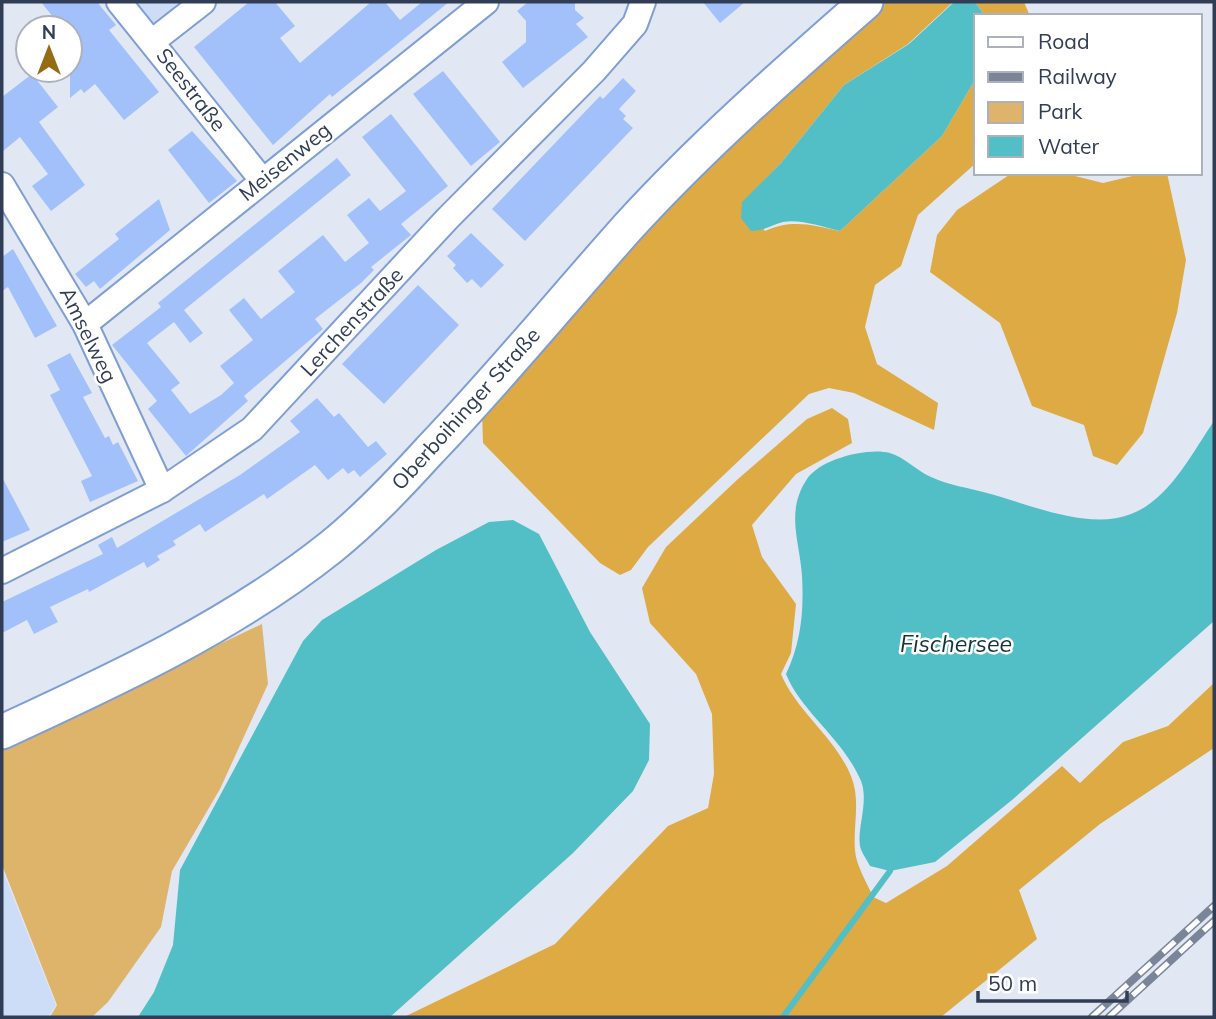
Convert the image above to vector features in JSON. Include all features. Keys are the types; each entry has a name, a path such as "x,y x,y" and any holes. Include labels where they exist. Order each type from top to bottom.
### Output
{"main road":[{"name":"Oberboihinger Straße","path":"2,732 124,676 211,628 259,600 332,546 382,501 451,429 631,225 693,159 866,2"}],"street":[{"name":"Seestraße","path":"119,2 262,180"},
{"path":"153,41 202,2"},
{"name":"Meisenweg","path":"85,324 486,2"},
{"name":"Lerchenstraße","path":"2,571 162,491 253,429 447,219 594,71 635,24 643,2"},
{"name":"Amselweg","path":"2,185 85,324 162,491"}],"shaded area":[{"path":"131,2 185,2 152,27"},
{"path":"884,2 961,2 952,3 908,44 844,85 781,163 743,202 765,231 793,224 840,231 942,136 974,81 974,165 918,215 901,266 875,285 865,327 877,364 938,403 934,430 854,393 829,388 809,394 648,547 631,570 620,575 600,563 483,443 482,411 719,152"},
{"path":"975,2 1024,2 1029,14 984,14"},
{"path":"1009,175 1071,175 1103,183 1137,175 1167,175 1186,260 1177,313 1143,433 1117,465 1093,456 1084,425 1032,406 1000,323 930,272 937,235 957,210"},
{"path":"832,408 848,419 852,443 796,474 752,525 762,557 796,604 791,653 781,674 796,700 836,749 851,776 856,796 856,857 873,897 886,903 947,866 1062,766 1080,783 1123,742 1168,726 1214,683 1214,748 1100,824 1019,890 1037,939 941,1017 404,1017 555,944 668,826 708,808 714,774 712,714 696,674 650,623 642,588 666,547 807,419"},
{"path":"2,869 56,1005 48,1017 2,1017"}],"green space":[{"path":"262,624 268,684 220,789 172,871 161,927 108,1002 92,1017 50,1017 57,1005 2,865 2,747"}],"water":[{"path":"975,2 984,14 974,14 974,81 942,136 840,231 790,221 751,231 741,218 742,202 781,163 844,85 909,44 953,3"},
{"name":"Fischersee","path":"1214,421 1214,621 1012,800 935,862 890,871 870,866 860,846 864,797 861,781 844,751 802,701 786,674 795,651 802,614 802,576 795,515 800,491 807,479 822,466 845,456 870,452 890,453 926,474 951,484 1078,518 1114,518 1131,514 1157,498 1178,474"},
{"path":"513,520 539,534 590,632 650,724 649,760 633,791 573,853 390,1017 138,1017 154,992 173,945 180,870 303,641 322,620 436,550 489,522"}],"building":[{"path":"41,2 97,2 116,25 109,30 159,92 124,120 95,84 84,93 81,89 70,98 70,84 84,84 84,14 51,14"},
{"path":"249,2 275,2 295,26 280,38 300,63 371,2 385,2 400,20 422,2 449,2 332,97 330,94 273,145 194,47"},
{"path":"528,2 575,2 575,10 584,18 576,24 588,37 523,88 502,62 526,42 526,21 517,11"},
{"path":"703,2 745,2 720,23"},
{"path":"443,71 500,142 471,166 413,94"},
{"path":"623,78 636,91 619,109 626,116 623,119 633,128 525,241 492,209 600,96 603,99"},
{"path":"19,84 40,84 58,107 39,122 85,185 51,211 32,186 48,174 20,137 2,152 2,97"},
{"path":"391,114 448,186 401,224 411,235 371,267 374,270 361,283 315,319 323,329 244,396 248,401 186,456 148,409 157,401 112,345 161,307 158,303 337,158 351,175 184,310 203,333 190,343 174,322 147,343 180,383 171,390 190,414 221,395 234,383 220,366 253,340 229,310 244,298 261,319 295,292 278,271 323,235 345,262 369,243 347,215 369,198 380,211 406,191 362,137"},
{"path":"192,131 237,181 209,203 168,150"},
{"path":"159,199 170,230 100,289 94,281 86,287 75,274 119,239 115,234"},
{"path":"471,233 504,265 481,288 472,279 467,283 453,268 456,265 447,256"},
{"path":"13,249 57,326 35,338 8,287 2,291 2,257"},
{"path":"418,285 459,325 384,404 342,364"},
{"path":"70,353 92,393 83,397 105,438 109,436 113,445 118,442 138,481 90,502 81,481 92,476 50,395 60,390 47,365"},
{"path":"317,398 334,417 339,413 368,447 376,441 387,454 360,477 354,470 348,474 343,468 328,480 315,465 267,499 264,494 205,532 200,524 173,541 176,545 157,556 160,560 147,568 144,562 89,592 88,589 50,607 58,622 34,634 27,620 2,633 2,602 103,554 98,545 112,537 117,548 240,475 300,432 290,421"},
{"path":"2,477 30,530 2,542"}],"waterway":[{"path":"783,1017 890,871"}],"railway":[{"path":"1092,1017 1214,906"},
{"path":"1109,1017 1214,921"}]}
